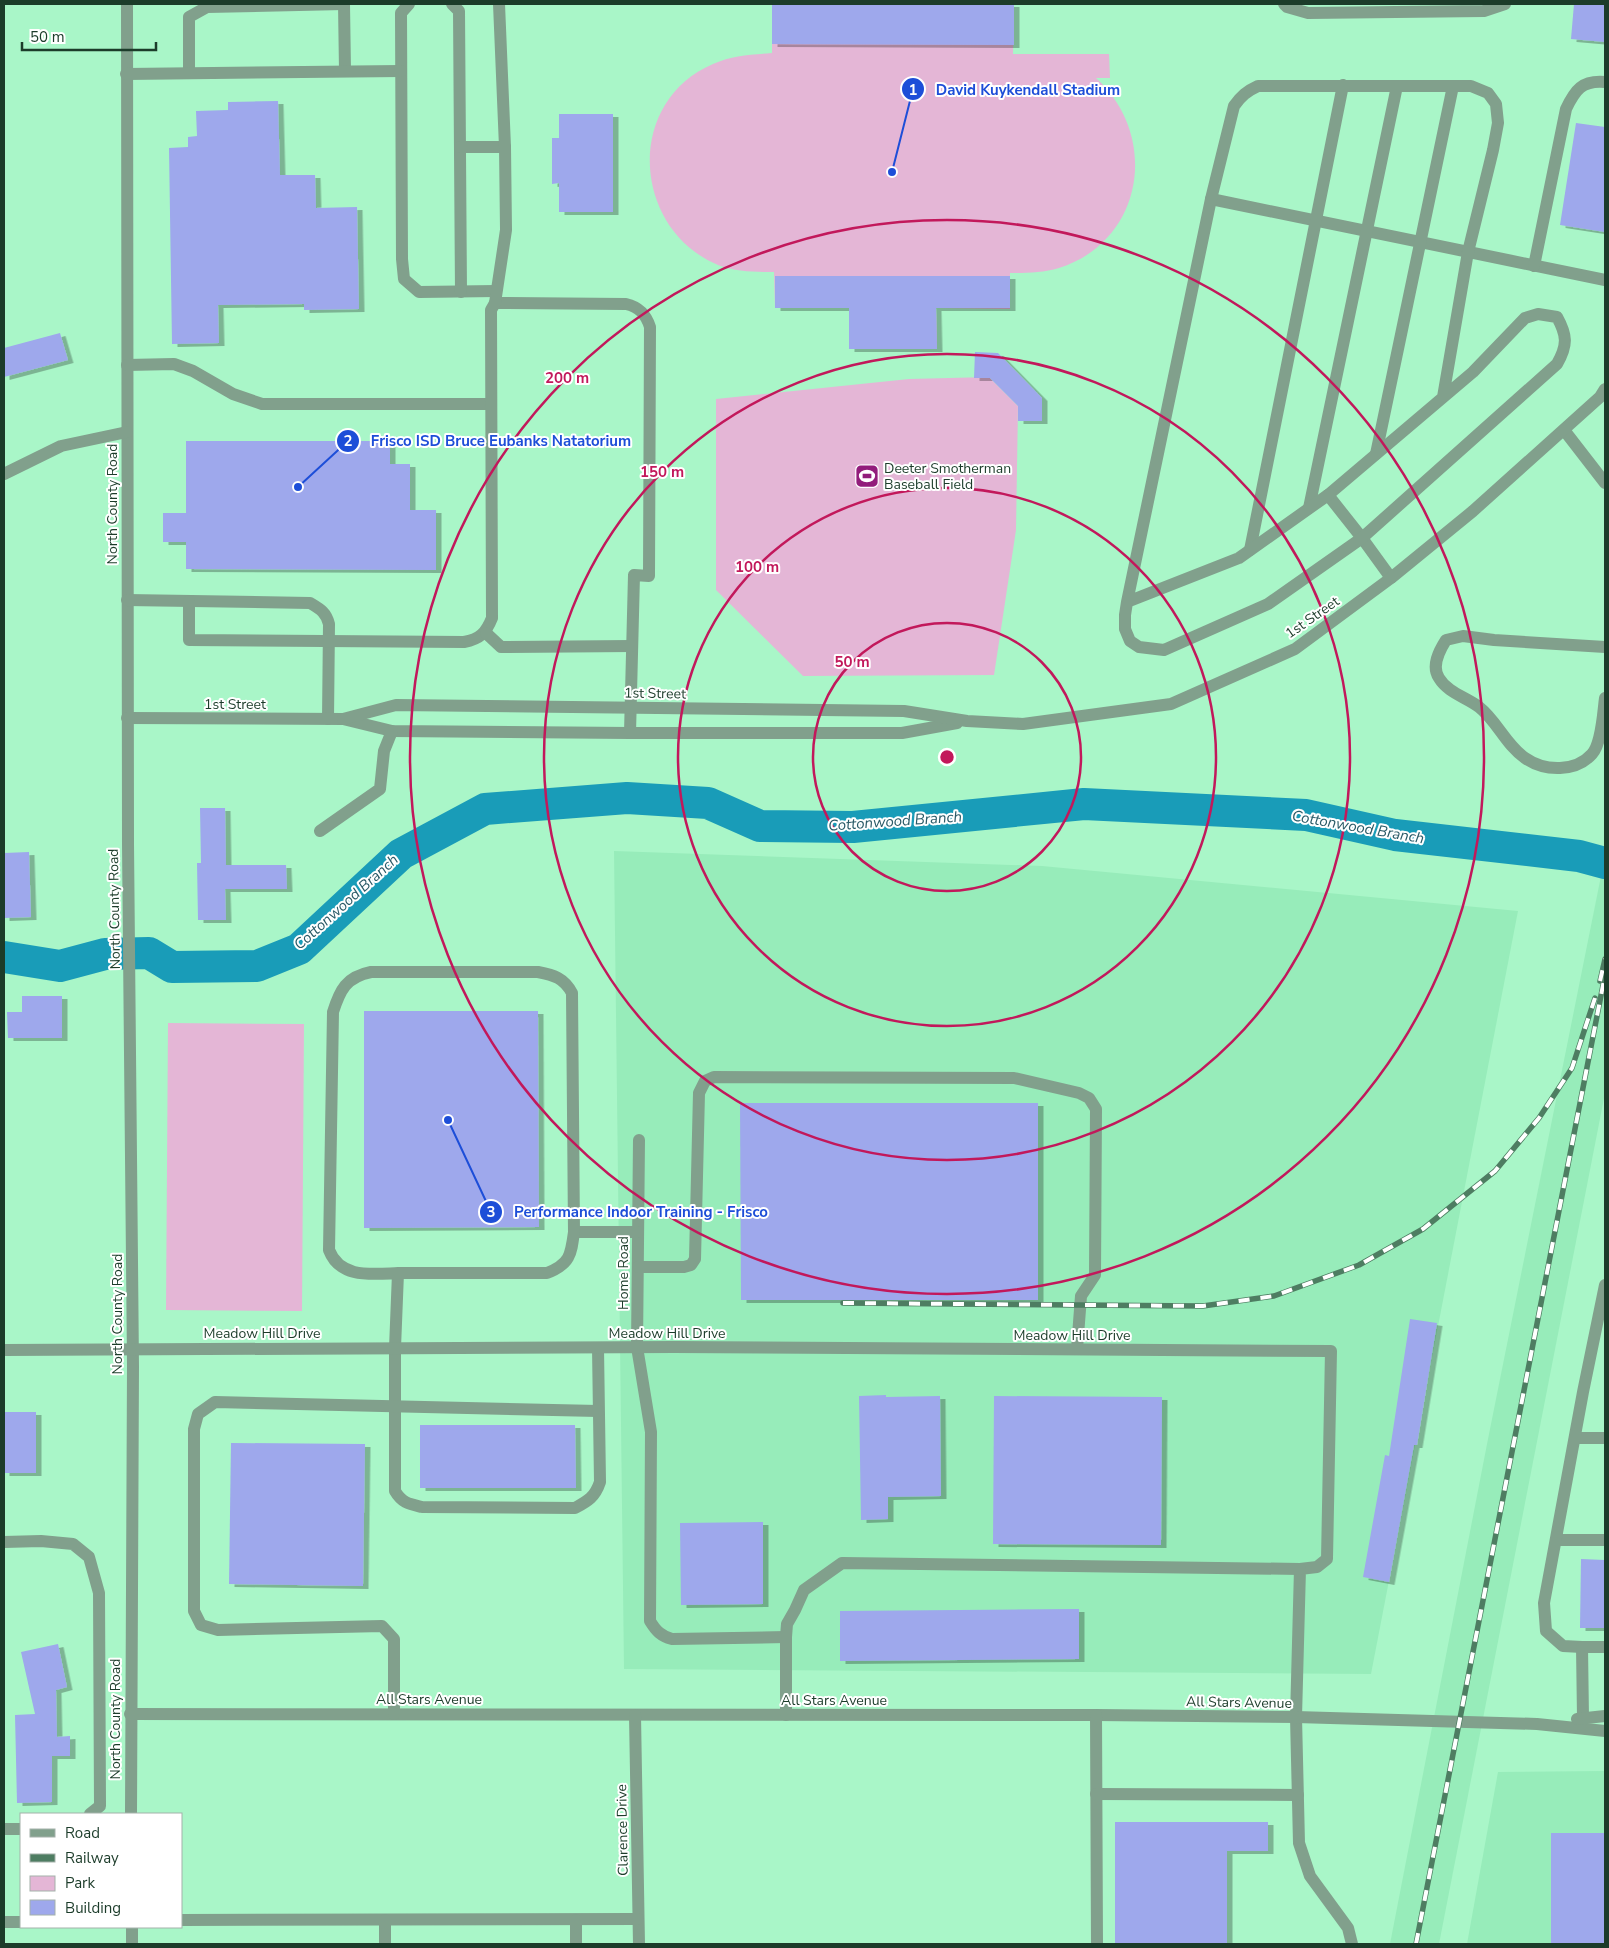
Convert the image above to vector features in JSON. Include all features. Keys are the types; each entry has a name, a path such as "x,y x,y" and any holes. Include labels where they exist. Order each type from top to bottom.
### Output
{"street":[{"name":"North County Road","path":"127,4 127,600 133,1349 131,1813"},
{"path":"189,73 189,17 207,7 344,4 345,71"},
{"path":"409,4 401,13 402,259 404,279 419,292 461,292 496,297 626,304 642,311 650,327 649,576 634,575 630,733"},
{"path":"452,4 459,11 461,292"},
{"path":"189,601 188,640 464,642 474,640 486,633 492,618 491,310 496,297 506,230 505,147 499,4"},
{"path":"1284,4 1287,7 1308,13 1484,11 1506,4"},
{"path":"126,74 401,70"},
{"path":"1534,266 1566,109 1574,93 1583,85 1598,81 1605,82"},
{"path":"1250,550 1316,221 1348,85"},
{"path":"1127,602 1239,558 1310,508 1328,495 1473,372 1525,318 1538,314 1557,316 1564,329 1564,351 1557,364 1362,538 1268,604 1164,650 1139,647 1130,641 1125,629 1124,615 1211,199 1234,106 1240,96 1258,86 1471,86 1488,93 1496,104 1498,123 1468,252 1443,397"},
{"path":"1310,508 1397,86"},
{"path":"1376,454 1452,86"},
{"path":"460,147 505,147"},
{"path":"1211,199 1605,280"},
{"path":"127,365 174,364 193,371 233,394 262,404 491,404"},
{"name":"1st Street","path":"343,719 396,705 904,711 967,721 1023,724 1171,704 1295,649 1391,578 1473,511 1600,397 1605,389"},
{"path":"1564,430 1605,483"},
{"path":"4,474 60,446 127,432"},
{"path":"1328,495 1391,578"},
{"path":"127,600 310,603 321,609 327,616 330,641 328,719"},
{"path":"486,633 500,647 632,646"},
{"path":"1605,653 1605,646 1494,640 1463,636 1446,640 1440,648 1435,664 1438,678 1454,693 1479,708 1525,758 1542,766 1559,768 1576,766 1593,753 1599,739 1605,698"},
{"name":"1st Street","path":"128,718 343,719 392,731 630,733 902,733 967,721"},
{"path":"320,832 380,789 384,751 392,731"},
{"path":"371,972 538,972 558,976 567,983 572,992 574,1232 572,1250 567,1261 561,1268 547,1274 398,1273 363,1274 344,1270 332,1259 329,1250 333,1012 338,996 348,982 360,975 371,972"},
{"path":"638,1267 684,1267 691,1265 695,1259 699,1094 705,1081 714,1077 1014,1078 1080,1093 1089,1098 1096,1109 1095,1275 1081,1296 1077,1350"},
{"name":"Home Road","path":"638,1140 637,1347 651,1432 650,1621 655,1630 664,1637 672,1639 786,1638"},
{"path":"574,1232 638,1232"},
{"path":"398,1273 395,1491 401,1500 408,1504 422,1507 575,1508 589,1500 596,1494 600,1482 598,1348"},
{"path":"1605,1285 1600,1332 1575,1438 1544,1603 1546,1631 1563,1646 1605,1647"},
{"name":"Meadow Hill Drive","path":"4,1350 637,1347 1331,1351 1327,1558 1317,1567 1300,1569"},
{"path":"394,1714 394,1639 382,1626 218,1630 201,1625 194,1610 194,1429 198,1414 215,1402 598,1411"},
{"path":"1575,1438 1605,1438"},
{"path":"1556,1540 1605,1540"},
{"path":"4,1542 40,1541 73,1544 89,1557 99,1593 100,1806 91,1813"},
{"path":"786,1715 787,1624 804,1590 842,1562 1300,1569 1296,1717 1299,1843 1310,1876 1348,1928 1352,1944"},
{"path":"1582,1647 1583,1718"},
{"name":"All Stars Avenue","path":"130,1714 1296,1717 1537,1724 1605,1731"},
{"name":"Clarence Drive","path":"635,1715 639,1944"},
{"path":"1096,1715 1097,1944"},
{"name":"All Stars Avenue","path":"1537,1724 1605,1716"},
{"path":"1096,1794 1298,1795"},
{"path":"4,1828 20,1829"},
{"path":"182,1920 638,1919"},
{"path":"385,1920 385,1944"},
{"path":"576,1920 576,1944"},
{"path":"4,1922 20,1922"},
{"path":"132,1928 132,1944"}],"shaded area":[{"path":"614,851 1042,866 1518,911 1371,1674 624,1669"},
{"path":"1605,856 1605,1093 1439,1944 1390,1944 1488,1439"},
{"path":"1605,1771 1605,1944 1467,1944 1498,1772"}],"green space":[{"path":"772,4 1014,4 1013,54 1109,54 1110,78 1096,78 1116,102 1129,128 1135,156 1133,185 1125,211 1110,235 1088,254 1059,268 1010,273 1010,309 936,308 937,349 849,349 849,308 775,308 774,272 753,272 718,265 689,248 668,224 655,196 650,165 653,135 664,106 684,82 720,61 742,56 772,53"},
{"name":"Deeter Smotherman Baseball Field","path":"989,377 1018,406 1016,530 994,675 803,676 716,590 716,399 909,379"},
{"path":"168,1023 304,1024 302,1311 166,1310"}],"building":[{"path":"772,4 1014,4 1014,45 772,44"},
{"path":"1574,4 1605,4 1605,42 1571,39"},
{"path":"278,101 280,175 315,175 316,208 357,207 359,309 304,310 304,304 218,305 219,343 172,344 169,148 188,147 188,137 197,136 196,111 228,110 228,102"},
{"path":"559,114 613,114 613,212 559,212 559,183 552,184 552,138 559,138"},
{"path":"1576,123 1605,127 1605,232 1560,225"},
{"path":"775,276 1010,276 1010,308 936,308 937,349 849,349 849,308 775,308"},
{"path":"60,333 68,360 4,377 4,348"},
{"path":"975,352 998,353 1042,398 1042,421 1018,421 1018,406 990,378 974,378"},
{"path":"186,441 390,441 390,464 410,464 410,510 436,510 436,570 186,569 186,542 163,542 163,513 186,513"},
{"path":"200,808 225,808 226,865 286,865 287,889 225,889 226,920 198,920 197,863 201,863"},
{"path":"29,852 31,917 4,918 4,853"},
{"path":"22,996 62,996 62,1038 8,1038 7,1012 22,1012"},
{"path":"364,1011 538,1011 539,1227 364,1228"},
{"path":"740,1103 1038,1103 1038,1300 741,1300"},
{"path":"1410,1319 1437,1323 1417,1445 1414,1445 1389,1582 1363,1577 1385,1455 1389,1456"},
{"path":"886,1395 886,1397 940,1396 941,1496 888,1497 888,1519 861,1520 859,1396"},
{"path":"994,1396 1162,1397 1161,1545 993,1544"},
{"path":"4,1412 36,1412 36,1473 4,1473"},
{"path":"420,1425 575,1425 576,1488 420,1488"},
{"path":"231,1443 365,1444 363,1586 229,1584"},
{"path":"763,1522 763,1604 681,1605 680,1523"},
{"path":"1581,1559 1605,1560 1605,1628 1580,1628"},
{"path":"1079,1609 1079,1659 840,1661 840,1611"},
{"path":"58,1644 67,1687 56,1690 57,1737 70,1736 70,1756 52,1756 52,1802 17,1803 15,1715 35,1714 21,1652"},
{"path":"1115,1822 1268,1822 1268,1851 1227,1851 1227,1944 1115,1944"},
{"path":"1551,1833 1605,1833 1605,1944 1551,1944"}],"waterway":[{"name":"Cottonwood Branch","path":"4,957 60,966 105,954 149,953 172,967 257,966 299,949 401,854 485,809 627,798 708,803 760,826 853,827 1084,804 1306,815 1395,835 1579,856 1605,863"}],"railway":[{"path":"1600,981 1605,959"},
{"path":"1416,1944 1605,975"},
{"path":"843,1303 1203,1306 1274,1296 1359,1265 1423,1229 1495,1171 1539,1118 1572,1068 1595,998"}],"place":[{"name":"David Kuykendall Stadium","path":"892,172"},
{"name":"Deeter Smotherman Baseball Field","path":"867,476"},
{"name":"Frisco ISD Bruce Eubanks Natatorium","path":"298,487"},
{"name":"Performance Indoor Training - Frisco","path":"448,1120"}]}
